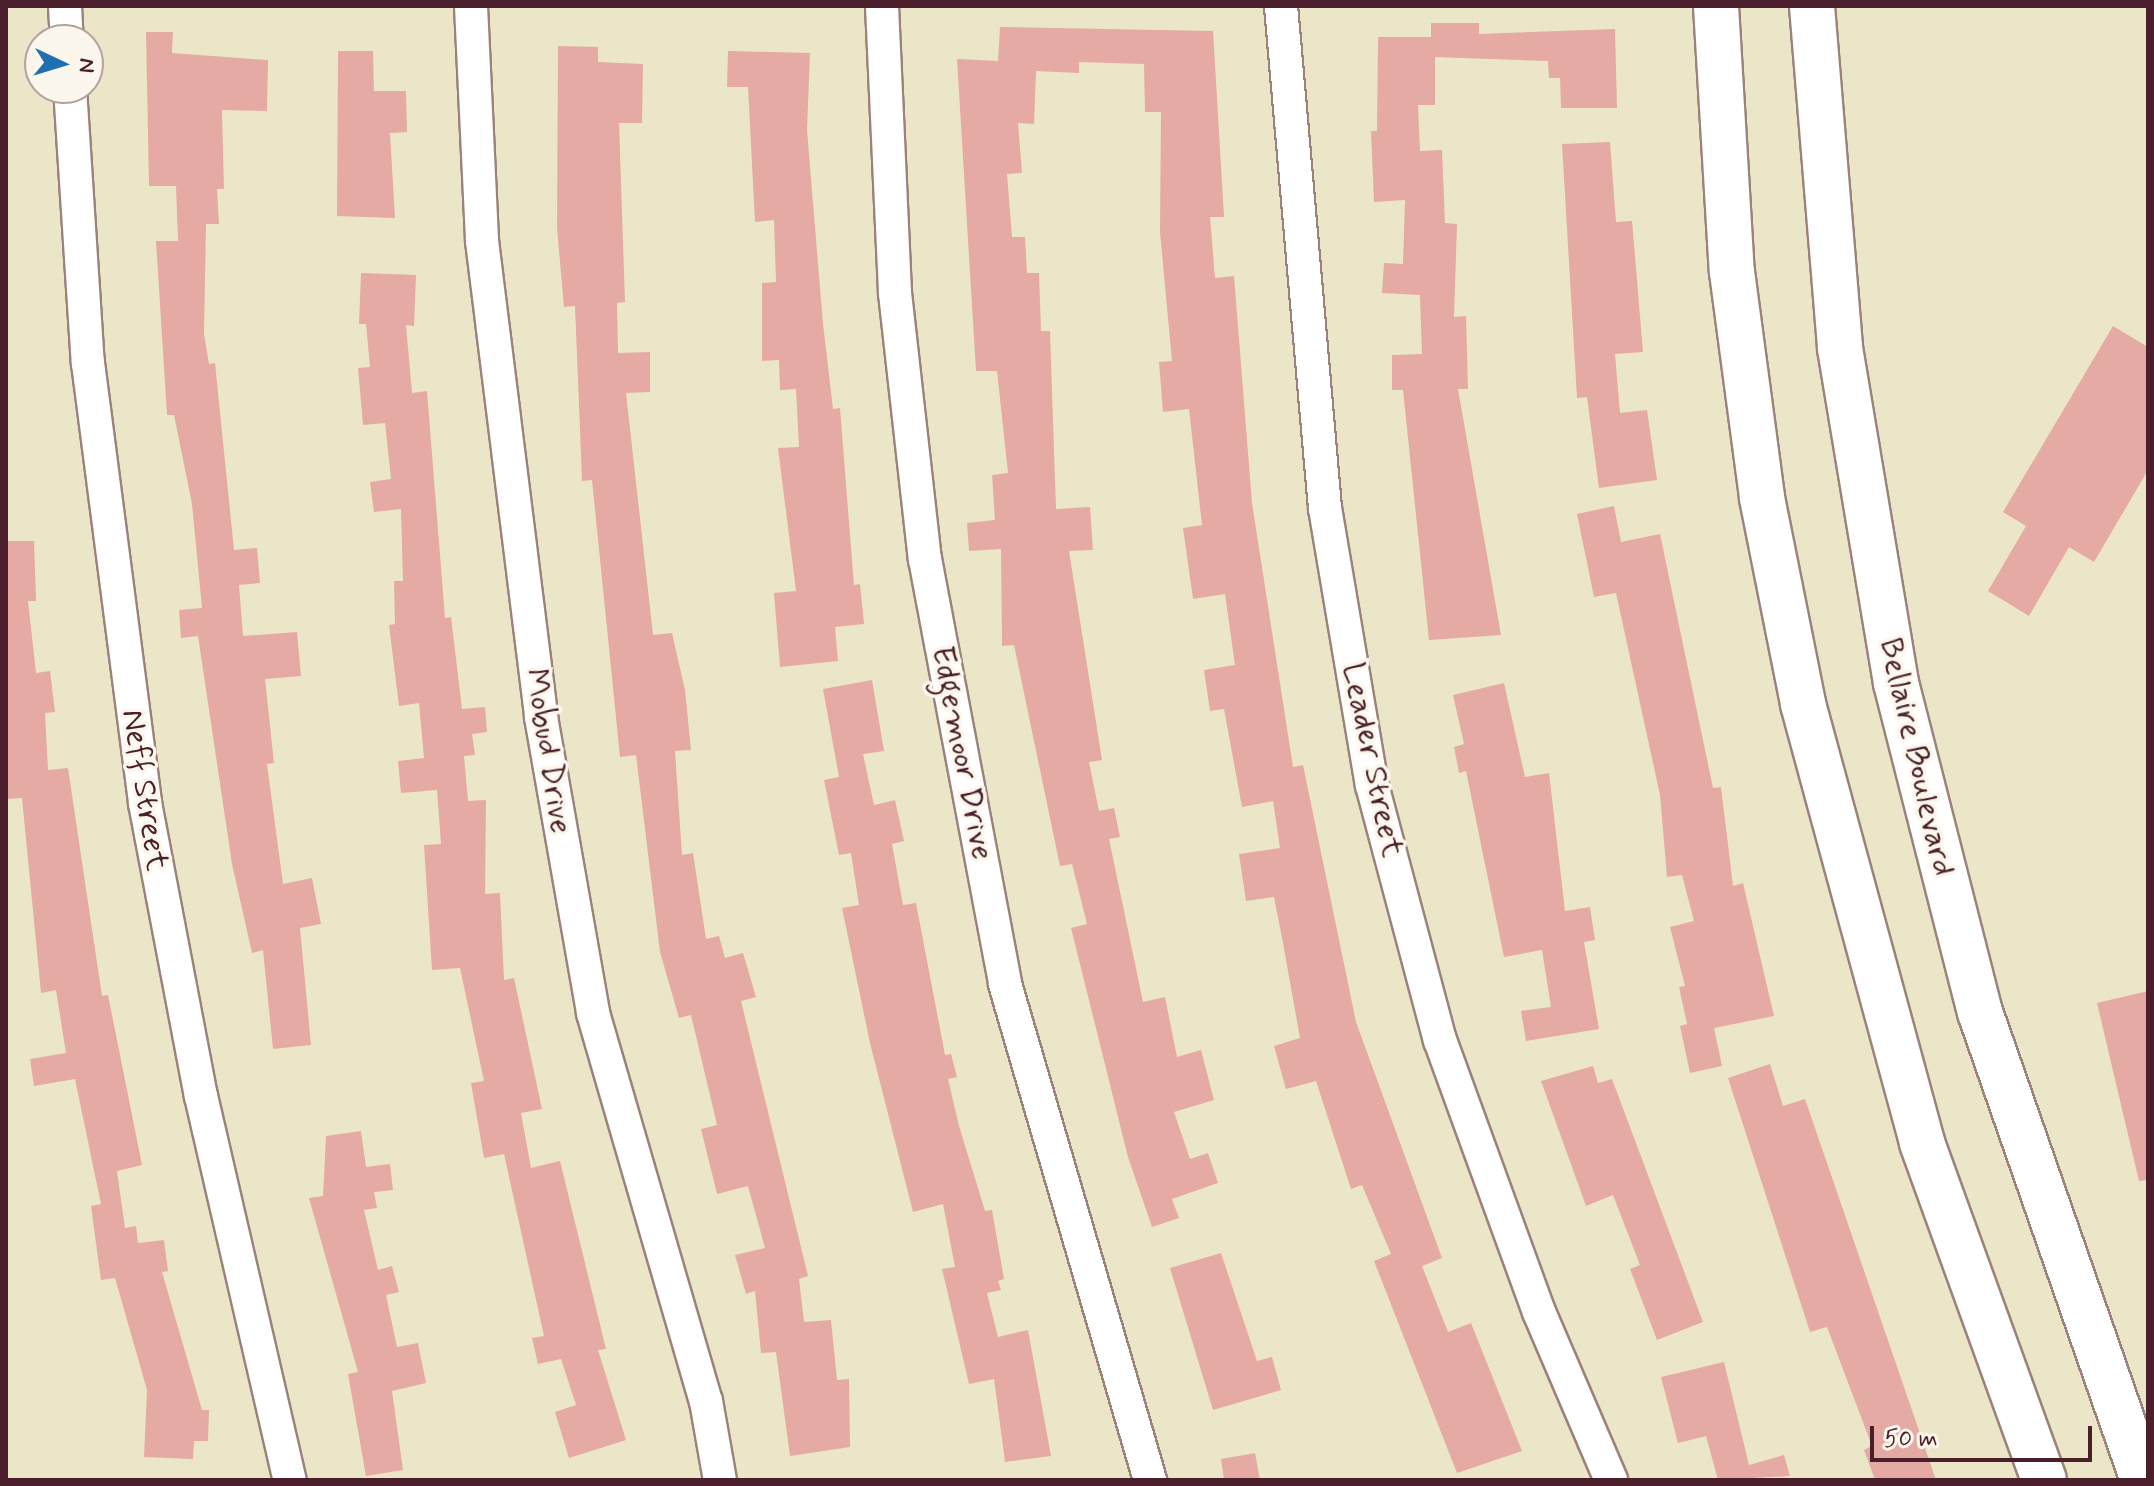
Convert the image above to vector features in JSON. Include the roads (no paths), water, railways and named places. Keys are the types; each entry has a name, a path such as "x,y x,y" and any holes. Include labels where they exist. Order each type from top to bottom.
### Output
{"main road":[{"path":"1716,6 1732,272 1762,498 1803,704 1922,1143 2044,1480"},
{"name":"Bellaire Boulevard","path":"1812,6 1840,348 1896,683 1980,1012 2143,1480"}],"street":[{"name":"Mobud Drive","path":"471,6 482,241 544,733 593,1013 706,1401 720,1480"},
{"name":"Edgemoor Drive","path":"882,6 895,293 925,559 1005,984 1150,1480"},
{"name":"Leader Street","path":"1281,6 1325,508 1372,785 1440,1040 1539,1312 1611,1480"},
{"name":"Neff Street","path":"71,104 90,379 145,803 201,1096 290,1480"}]}
